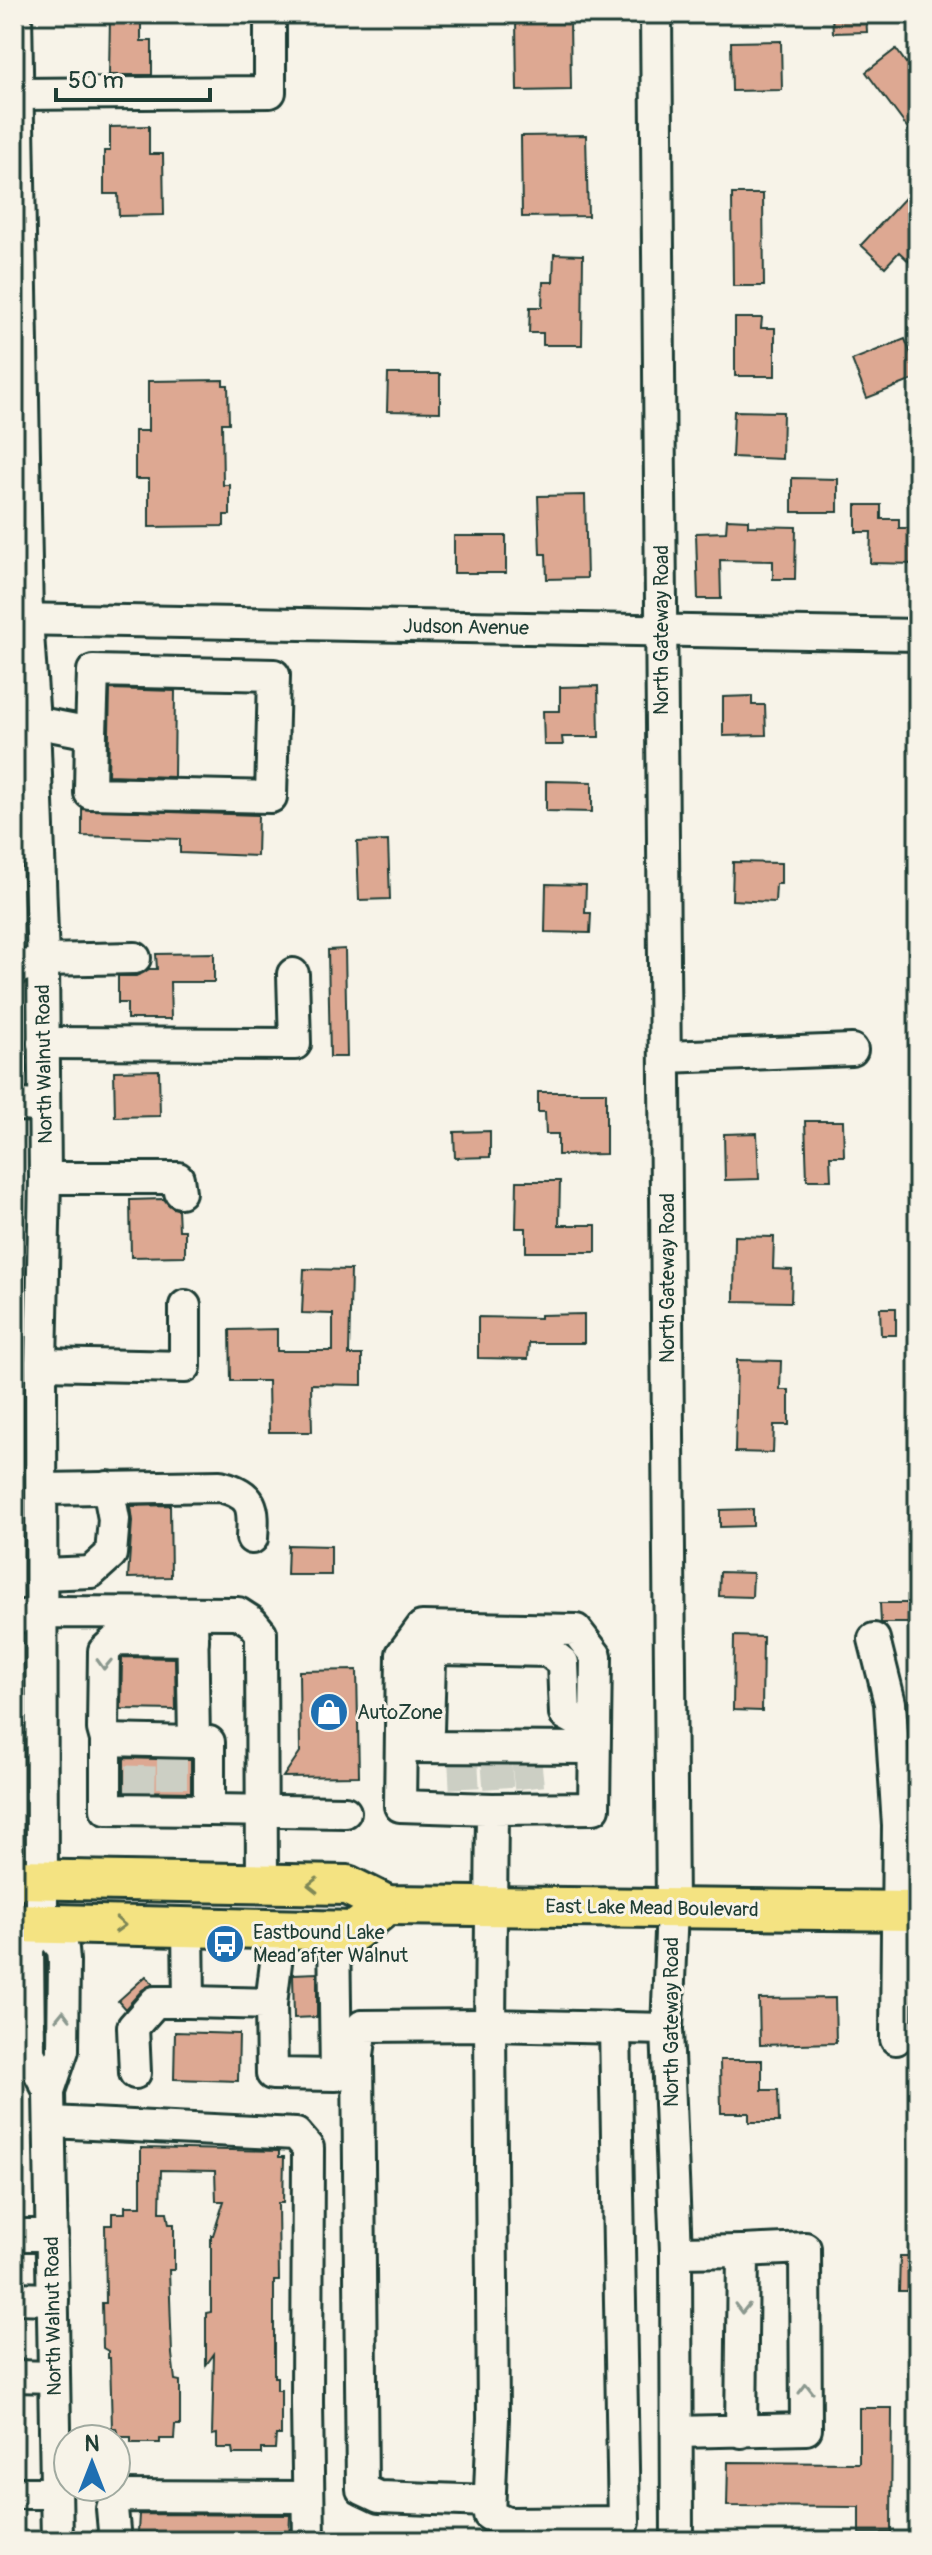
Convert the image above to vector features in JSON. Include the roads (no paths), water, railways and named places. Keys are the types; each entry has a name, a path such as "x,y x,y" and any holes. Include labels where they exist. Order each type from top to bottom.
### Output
{"main road":[{"name":"East Lake Mead Boulevard","path":"27,1879 347,1885 387,1905 908,1911"},
{"path":"28,1923 355,1931 387,1905"}],"street":[{"name":"North Walnut Road","path":"16,14 21,619 28,965 43,1043 45,1178 41,1364 28,1452 43,1489 43,1574 28,1615 28,1948 22,2053 49,2091"},
{"path":"17,94 270,92 270,14"},
{"name":"North Gateway Road","path":"656,14 672,1908 667,2029 676,2252 677,2541"},
{"name":"Judson Avenue","path":"21,619 918,635"},
{"path":"93,671 274,675 271,797 90,793 91,733 93,671"},
{"path":"24,722 91,733"},
{"path":"28,965 135,958"},
{"path":"43,1043 295,1044 293,974"},
{"path":"665,1057 852,1050"},
{"path":"14,1105 44,1106"},
{"path":"45,1178 178,1178 180,1192"},
{"path":"41,1364 185,1367 185,1306"},
{"path":"43,1489 209,1484 232,1489 246,1498 253,1508 252,1538"},
{"path":"43,1574 91,1572 111,1554 114,1519 108,1487"},
{"path":"262,1884 262,1811 261,1633 238,1613 192,1626 117,1639 104,1651 106,1809 140,1802 172,1803 209,1810 262,1811 345,1812"},
{"path":"28,1615 192,1626"},
{"path":"179,1747 192,1626"},
{"path":"422,1627 576,1630 596,1656 594,1808 531,1802 400,1806 401,1747 402,1654 422,1627"},
{"path":"874,1639 890,1703 898,1826 908,1911 896,2039"},
{"path":"401,1747 510,1753 594,1739"},
{"path":"106,1740 141,1749 209,1742 209,1810"},
{"path":"484,1803 491,1906 493,2418 489,2515 507,2523 624,2522 615,2027"},
{"name":"North Walnut Road","path":"28,1923 63,1949 64,1961 63,2050 49,2091 54,2423"},
{"path":"188,1927 189,2002"},
{"path":"280,1930 271,2004 272,2074 336,2075 334,1931"},
{"path":"135,2073 133,2027 155,2002 271,2004"},
{"path":"489,2501 379,2497 362,2489 358,2055 362,2026 667,2029"},
{"path":"51,2122 296,2134 308,2148 309,2541"},
{"path":"14,2235 52,2235"},
{"path":"676,2252 805,2248 806,2429 677,2432"},
{"path":"741,2432 743,2251"},
{"path":"14,2298 53,2299"},
{"path":"14,2376 53,2377"},
{"path":"14,2493 52,2493"},
{"path":"115,2541 112,2509 116,2496 307,2497"},
{"name":"North Walnut Road","path":"55,2503 57,2541"}],"tunnel":[{"path":"140,1796 141,1758"},
{"path":"172,1758 172,1797"},
{"path":"463,1758 465,1795"},
{"path":"496,1758 499,1796"},
{"path":"526,1758 530,1796"}],"place":[{"name":"AutoZone","path":"329,1712"},
{"name":"Eastbound Lake Mead after Walnut","path":"225,1944"}]}
